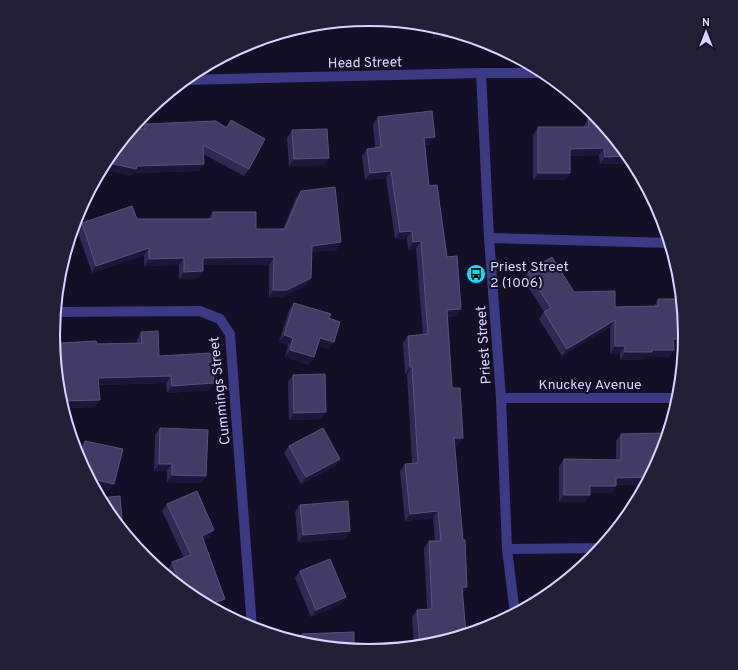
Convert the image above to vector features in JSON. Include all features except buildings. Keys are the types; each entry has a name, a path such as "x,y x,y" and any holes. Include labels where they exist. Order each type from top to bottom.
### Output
{"street":[{"name":"Priest Street","path":"481,73 489,238 501,398 507,549 514,608"},
{"name":"Head Street","path":"195,80 533,73"},
{"path":"489,238 664,243"},
{"name":"Cummings Street","path":"61,312 200,311 220,319 230,334 251,620"},
{"name":"Knuckey Avenue","path":"501,398 671,398"},
{"path":"507,549 592,548"}],"place":[{"name":"Priest Street 2 (1006)","path":"476,274"}]}
